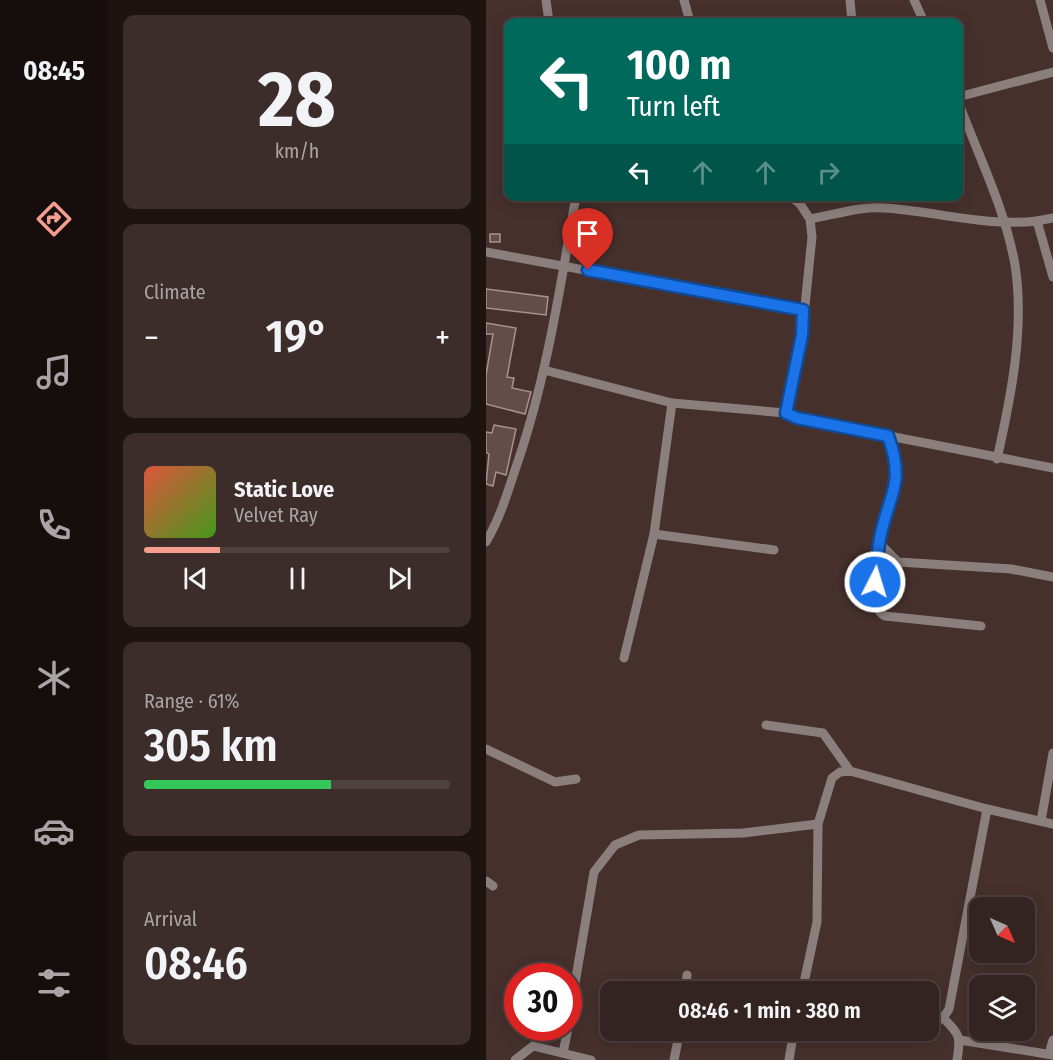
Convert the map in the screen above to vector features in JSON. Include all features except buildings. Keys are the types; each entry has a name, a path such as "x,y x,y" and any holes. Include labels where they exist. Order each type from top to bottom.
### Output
{"street":[{"path":"546,0 548,18"},
{"path":"684,0 689,18"},
{"path":"850,0 852,18"},
{"path":"914,0 922,18"},
{"path":"1040,0 1053,48"},
{"path":"963,98 1053,72"},
{"path":"963,122 1004,222 1015,266 1018,320 1011,396 997,459"},
{"path":"486,542 497,524 523,449 544,370 575,201"},
{"path":"786,413 802,335 812,237 810,219 796,201"},
{"path":"810,219 881,208 1004,222 1053,218"},
{"path":"1037,221 1053,277"},
{"path":"486,252 803,310"},
{"path":"544,370 672,403 786,413 797,418 997,459 1053,468"},
{"path":"624,658 654,534 672,403"},
{"path":"888,436 897,459 897,482 879,543 873,601 878,612 885,616 981,626"},
{"path":"654,534 774,550"},
{"path":"879,543 898,561 915,565 1011,569 1053,577"},
{"path":"766,725 823,733 850,771"},
{"path":"486,749 555,782 576,779"},
{"path":"1041,821 1053,753"},
{"path":"804,981 817,922 818,824 832,778 840,772 850,771 987,809 1053,824"},
{"path":"939,1020 943,1018 949,1009 987,809"},
{"path":"579,963 594,872 615,845 639,835 743,833 818,824"},
{"path":"686,981 687,975"},
{"path":"943,1018 958,1033 960,1040 957,1060"},
{"path":"960,1040 1051,1054 1053,1040"},
{"path":"564,1053 566,1041"},
{"path":"674,1060 678,1041"},
{"path":"789,1060 792,1041"},
{"path":"515,1060 534,1046 591,1060"}],"route":[{"path":"588,270 803,310 802,335 786,413 797,418 888,436 897,459 897,482 879,543 875,582"}]}
